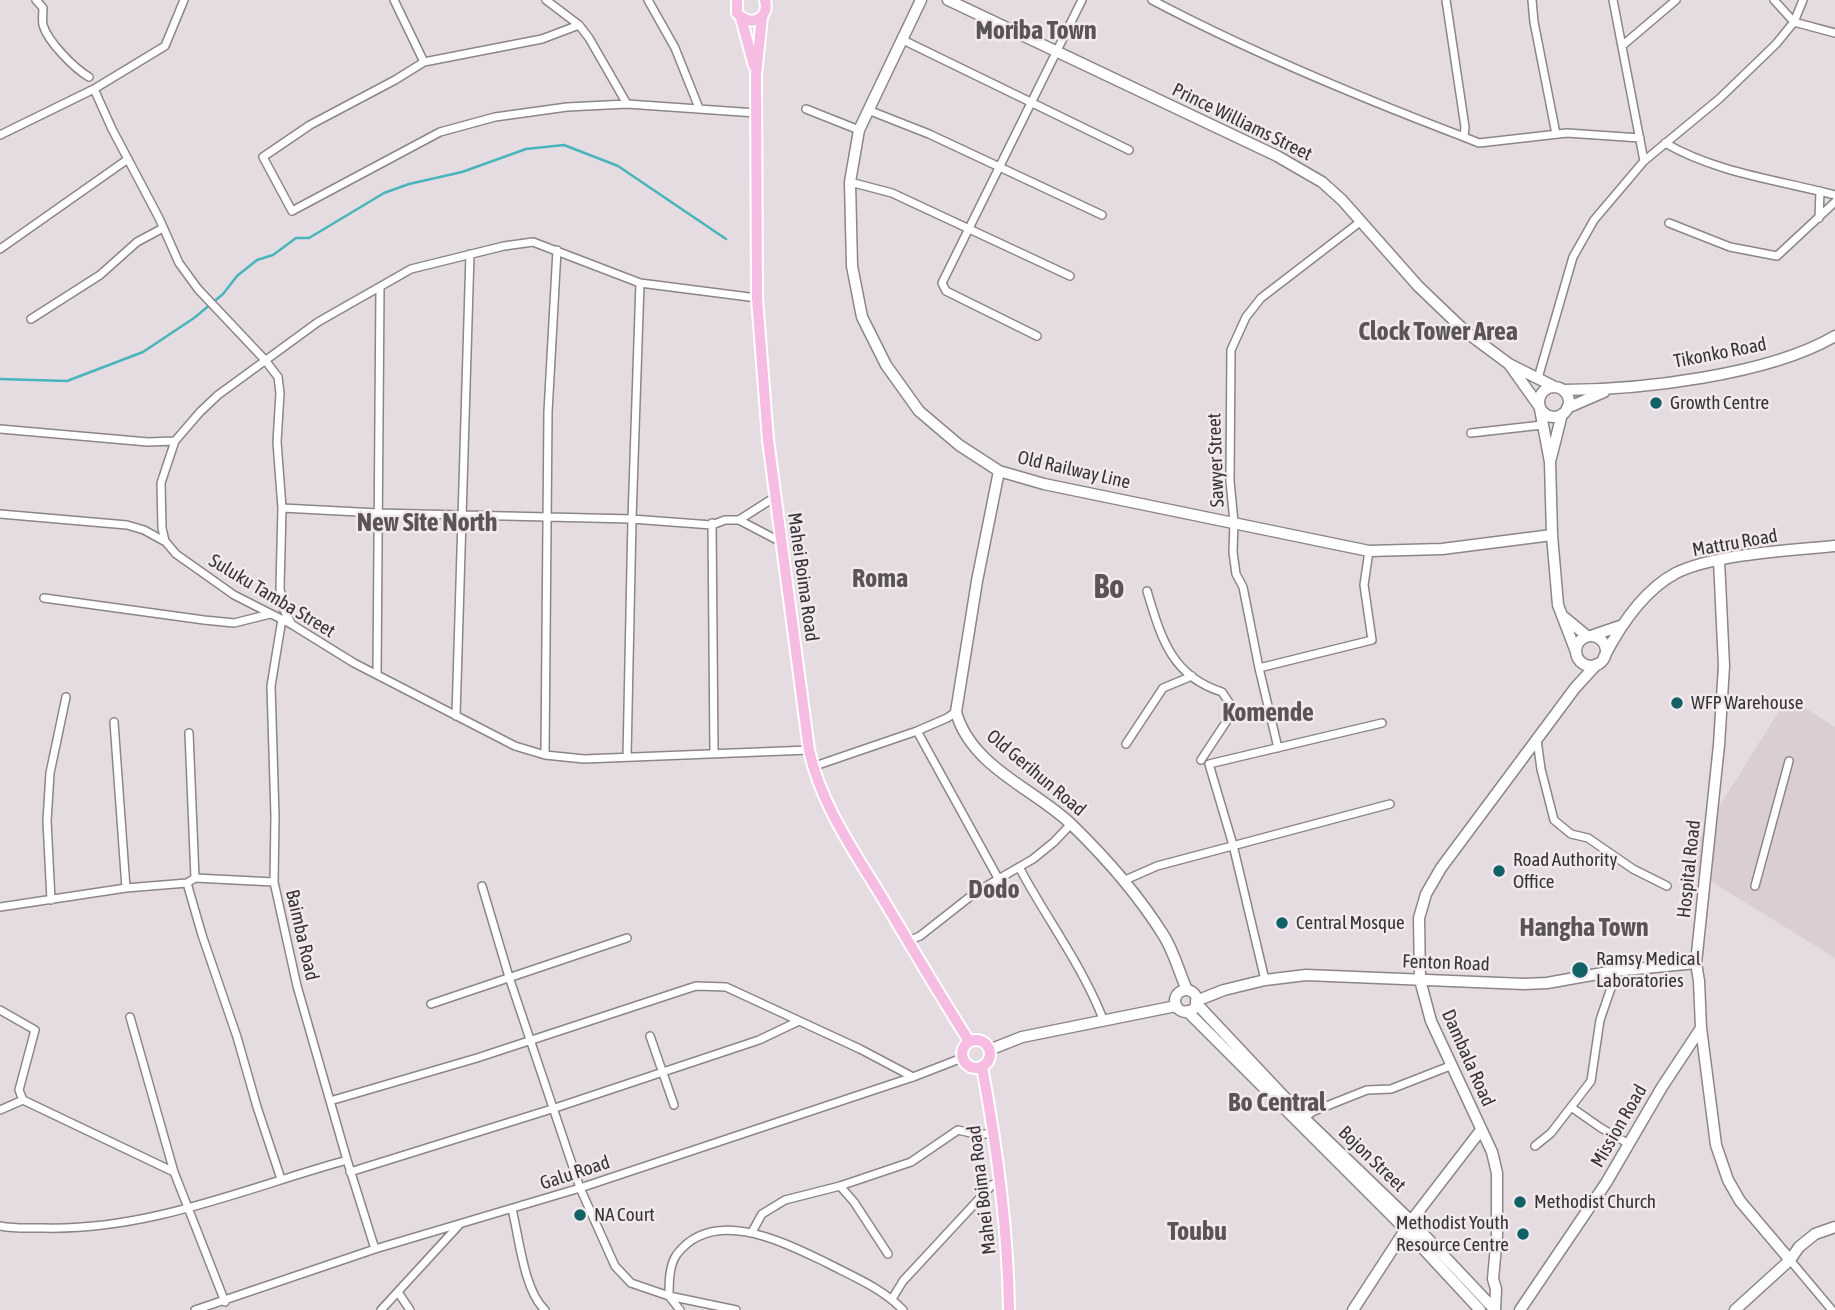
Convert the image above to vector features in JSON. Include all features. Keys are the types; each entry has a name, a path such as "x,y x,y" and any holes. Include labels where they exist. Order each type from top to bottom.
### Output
{"main road":[{"path":"736,6 750,22 765,9"},
{"path":"736,6 756,75"},
{"path":"756,75 765,9"},
{"name":"Mahei Boima Road","path":"756,75 757,298 768,440 808,750 830,810 845,837 970,1041"},
{"path":"970,1041 981,1041 989,1050 989,1059 982,1066 970,1067 962,1058 963,1048 970,1041"},
{"name":"Mahei Boima Road","path":"982,1066 995,1134 1008,1264 1009,1310"}],"street":[{"path":"36,0 43,8 43,25 50,37 69,61 89,77"},
{"path":"0,135 94,89 164,46 184,0"},
{"path":"394,0 424,62"},
{"path":"546,0 579,25 627,104"},
{"path":"648,0 675,48 699,108"},
{"path":"765,9 774,0"},
{"name":"Old Railway Line","path":"920,0 859,131 850,182 852,266 862,317 886,365 919,411 959,444 999,471 1044,484 1369,551 1443,549 1552,535"},
{"name":"Prince Williams Street","path":"948,0 1290,164 1322,182 1342,200 1418,286 1466,332 1509,364"},
{"path":"1037,336 946,291 942,283 1082,0"},
{"path":"1152,0 1355,96 1479,144 1556,134 1640,138"},
{"path":"1446,0 1465,127 1464,137"},
{"path":"1532,0 1556,134"},
{"path":"1614,0 1644,161"},
{"path":"1623,46 1676,0"},
{"path":"1774,0 1794,22 1835,33"},
{"path":"1538,378 1573,257 1594,220 1644,161 1719,99 1776,44 1794,22 1802,0"},
{"path":"579,25 542,39 424,62 310,125 263,157 292,211 440,132 495,117 567,107 627,104 756,113"},
{"path":"901,39 1129,150"},
{"path":"94,89 179,263 198,289 278,377 280,393 277,442 282,508 280,588 283,608 291,624"},
{"path":"806,109 859,131"},
{"path":"868,110 929,134 1102,215"},
{"path":"1649,148 1662,145 1710,165 1835,195"},
{"path":"0,249 128,159"},
{"path":"850,182 892,193 1070,276"},
{"path":"1819,220 1820,191"},
{"path":"1669,223 1730,247 1777,257 1835,202"},
{"name":"Sawyer Street","path":"1278,748 1243,587 1234,563 1229,366 1234,339 1246,317 1261,299 1360,222"},
{"path":"31,319 100,275 137,242 163,228"},
{"path":"165,541 161,519 161,483 174,441 218,395 265,360 318,322 411,269 533,242 640,283 757,298"},
{"path":"545,755 548,388 557,250"},
{"path":"456,716 470,254"},
{"path":"627,757 640,283"},
{"path":"377,674 380,287"},
{"name":"Tikonko Road","path":"1608,390 1718,374 1773,362 1835,336"},
{"path":"1509,364 1558,388 1569,400 1550,462"},
{"path":"1509,364 1540,407 1550,416 1608,390"},
{"path":"1561,614 1589,636 1603,643 1600,661 1588,665 1578,656 1561,614 1552,535 1550,462 1542,425 1541,394 1546,388 1608,390"},
{"path":"1471,433 1542,425"},
{"path":"0,429 24,429 148,442 174,441"},
{"path":"813,767 917,731 956,712 977,580 999,471"},
{"path":"739,520 775,497"},
{"path":"282,508 712,524 739,520 781,542"},
{"name":"Suluku Tamba Street","path":"0,514 127,525 144,530 165,541 176,554 234,595 291,624 354,663 515,746 545,755 584,759 808,750"},
{"path":"712,524 714,753"},
{"name":"Mattru Road","path":"1600,661 1620,626 1651,593 1675,574 1719,560 1835,546"},
{"path":"1259,668 1372,640 1364,585 1369,551"},
{"name":"Hospital Road","path":"1719,560 1724,666 1710,843 1696,963 1701,1028 1716,1145 1728,1180 1740,1201 1832,1310"},
{"path":"1147,591 1159,630 1174,662 1206,687 1222,692 1232,707 1230,716 1201,760"},
{"path":"44,598 234,622 271,613"},
{"name":"Baimba Road","path":"282,619 271,686 274,882 297,986 375,1249"},
{"name":"Mattru Road","path":"1589,636 1620,626"},
{"path":"1578,656 1578,642 1589,636"},
{"name":"Dambala Road","path":"1575,688 1578,656"},
{"name":"Dambala Road","path":"1484,1307 1493,1279 1497,1235 1497,1173 1492,1152 1431,1021 1420,980 1419,918 1426,894 1441,868 1575,688 1600,661"},
{"path":"1126,744 1163,688 1192,677"},
{"path":"51,900 47,821 50,773 66,697"},
{"name":"Old Gerihun Road","path":"956,712 965,734 981,753 1014,782 1071,824 1123,881 1165,937 1187,990"},
{"path":"114,722 127,888"},
{"path":"1265,980 1233,845 1209,764 1382,723"},
{"path":"917,731 998,878"},
{"path":"189,733 195,878"},
{"path":"1537,740 1541,769 1554,820 1571,834 1588,838 1633,869 1667,886"},
{"path":"1755,886 1789,761"},
{"path":"1123,881 1157,866 1390,804"},
{"path":"908,941 920,936 975,892 1033,859 1071,824"},
{"path":"1019,867 1041,908 1073,956 1103,1019"},
{"path":"0,907 127,888 187,883 195,878 274,882"},
{"path":"187,883 281,1178"},
{"path":"482,886 509,977 580,1188 615,1266 631,1283 668,1296 736,1310"},
{"path":"431,1003 627,938"},
{"name":"Fenton Road","path":"1196,1002 1223,990 1265,980 1306,975 1536,983 1614,971 1696,963"},
{"path":"1535,1146 1551,1133 1591,1082 1600,1020 1614,971"},
{"path":"330,1101 477,1058 696,986 726,987 914,1077"},
{"path":"1187,990 1194,994 1196,1002 1194,1008 1187,1011 1180,1010 1175,1000 1178,993 1187,990"},
{"name":"Bojon Street","path":"1196,1002 1484,1307 1495,1310"},
{"path":"989,1050 1021,1037 1176,1006"},
{"path":"0,1010 36,1030 19,1090 23,1100 174,1172"},
{"name":"Bojon Street","path":"1187,1011 1408,1225"},
{"path":"130,1017 174,1172 225,1301"},
{"path":"350,1172 759,1041 799,1021"},
{"name":"Mission Road","path":"1520,1310 1606,1183 1701,1028"},
{"path":"650,1036 674,1104"},
{"name":"Galu Road","path":"195,1310 375,1249 580,1188 914,1077 962,1058"},
{"path":"1304,1118 1314,1111 1367,1090 1391,1089 1450,1066"},
{"path":"0,1110 23,1100"},
{"path":"1571,1107 1629,1144"},
{"path":"752,1232 761,1214 785,1200 840,1186 911,1162 958,1130 975,1134 995,1134"},
{"path":"1353,1310 1408,1225 1481,1130"},
{"path":"0,1226 68,1229 117,1224 188,1210 281,1178 347,1160"},
{"path":"892,1299 903,1281 992,1185 1000,1181"},
{"path":"840,1186 854,1202 888,1254"},
{"path":"512,1209 530,1287 538,1304 545,1310"},
{"path":"381,1310 461,1224"},
{"path":"1735,1310 1790,1260 1799,1247 1815,1234 1835,1227"},
{"path":"681,1310 668,1296 670,1272 676,1255 689,1243 729,1228 752,1232 793,1247 860,1279 892,1299 902,1310"},
{"name":"Dambala Road","path":"1493,1279 1496,1289 1495,1310"},
{"path":"398,1292 410,1310"}],"shaded area":[{"path":"1788,697 1835,727 1835,958 1683,864"}],"waterway":[{"path":"0,379 67,381 143,352 194,318 257,260 273,255 296,238 309,238 384,193 409,184 462,172 526,149 564,145 618,166 726,239"}],"place":[{"name":"Growth Centre","path":"1656,403"},
{"name":"WFP Warehouse","path":"1677,703"},
{"name":"Road Authority Office","path":"1499,871"},
{"name":"Central Mosque","path":"1282,923"},
{"name":"Ramsy Medical Laboratories","path":"1580,970"},
{"name":"Methodist Church","path":"1520,1202"},
{"name":"NA Court","path":"580,1215"},
{"name":"Methodist Youth Resource Centre","path":"1523,1234"}],"district":[{"name":"Moriba Town","path":"1036,31"},
{"name":"Clock Tower Area","path":"1438,332"},
{"name":"New Site North","path":"427,523"},
{"name":"Roma","path":"880,579"},
{"name":"Bo","path":"1109,588"},
{"name":"Komende","path":"1268,713"},
{"name":"Dodo","path":"994,890"},
{"name":"Hangha Town","path":"1584,928"},
{"name":"Bo Central","path":"1277,1103"},
{"name":"Toubu","path":"1197,1232"}]}
